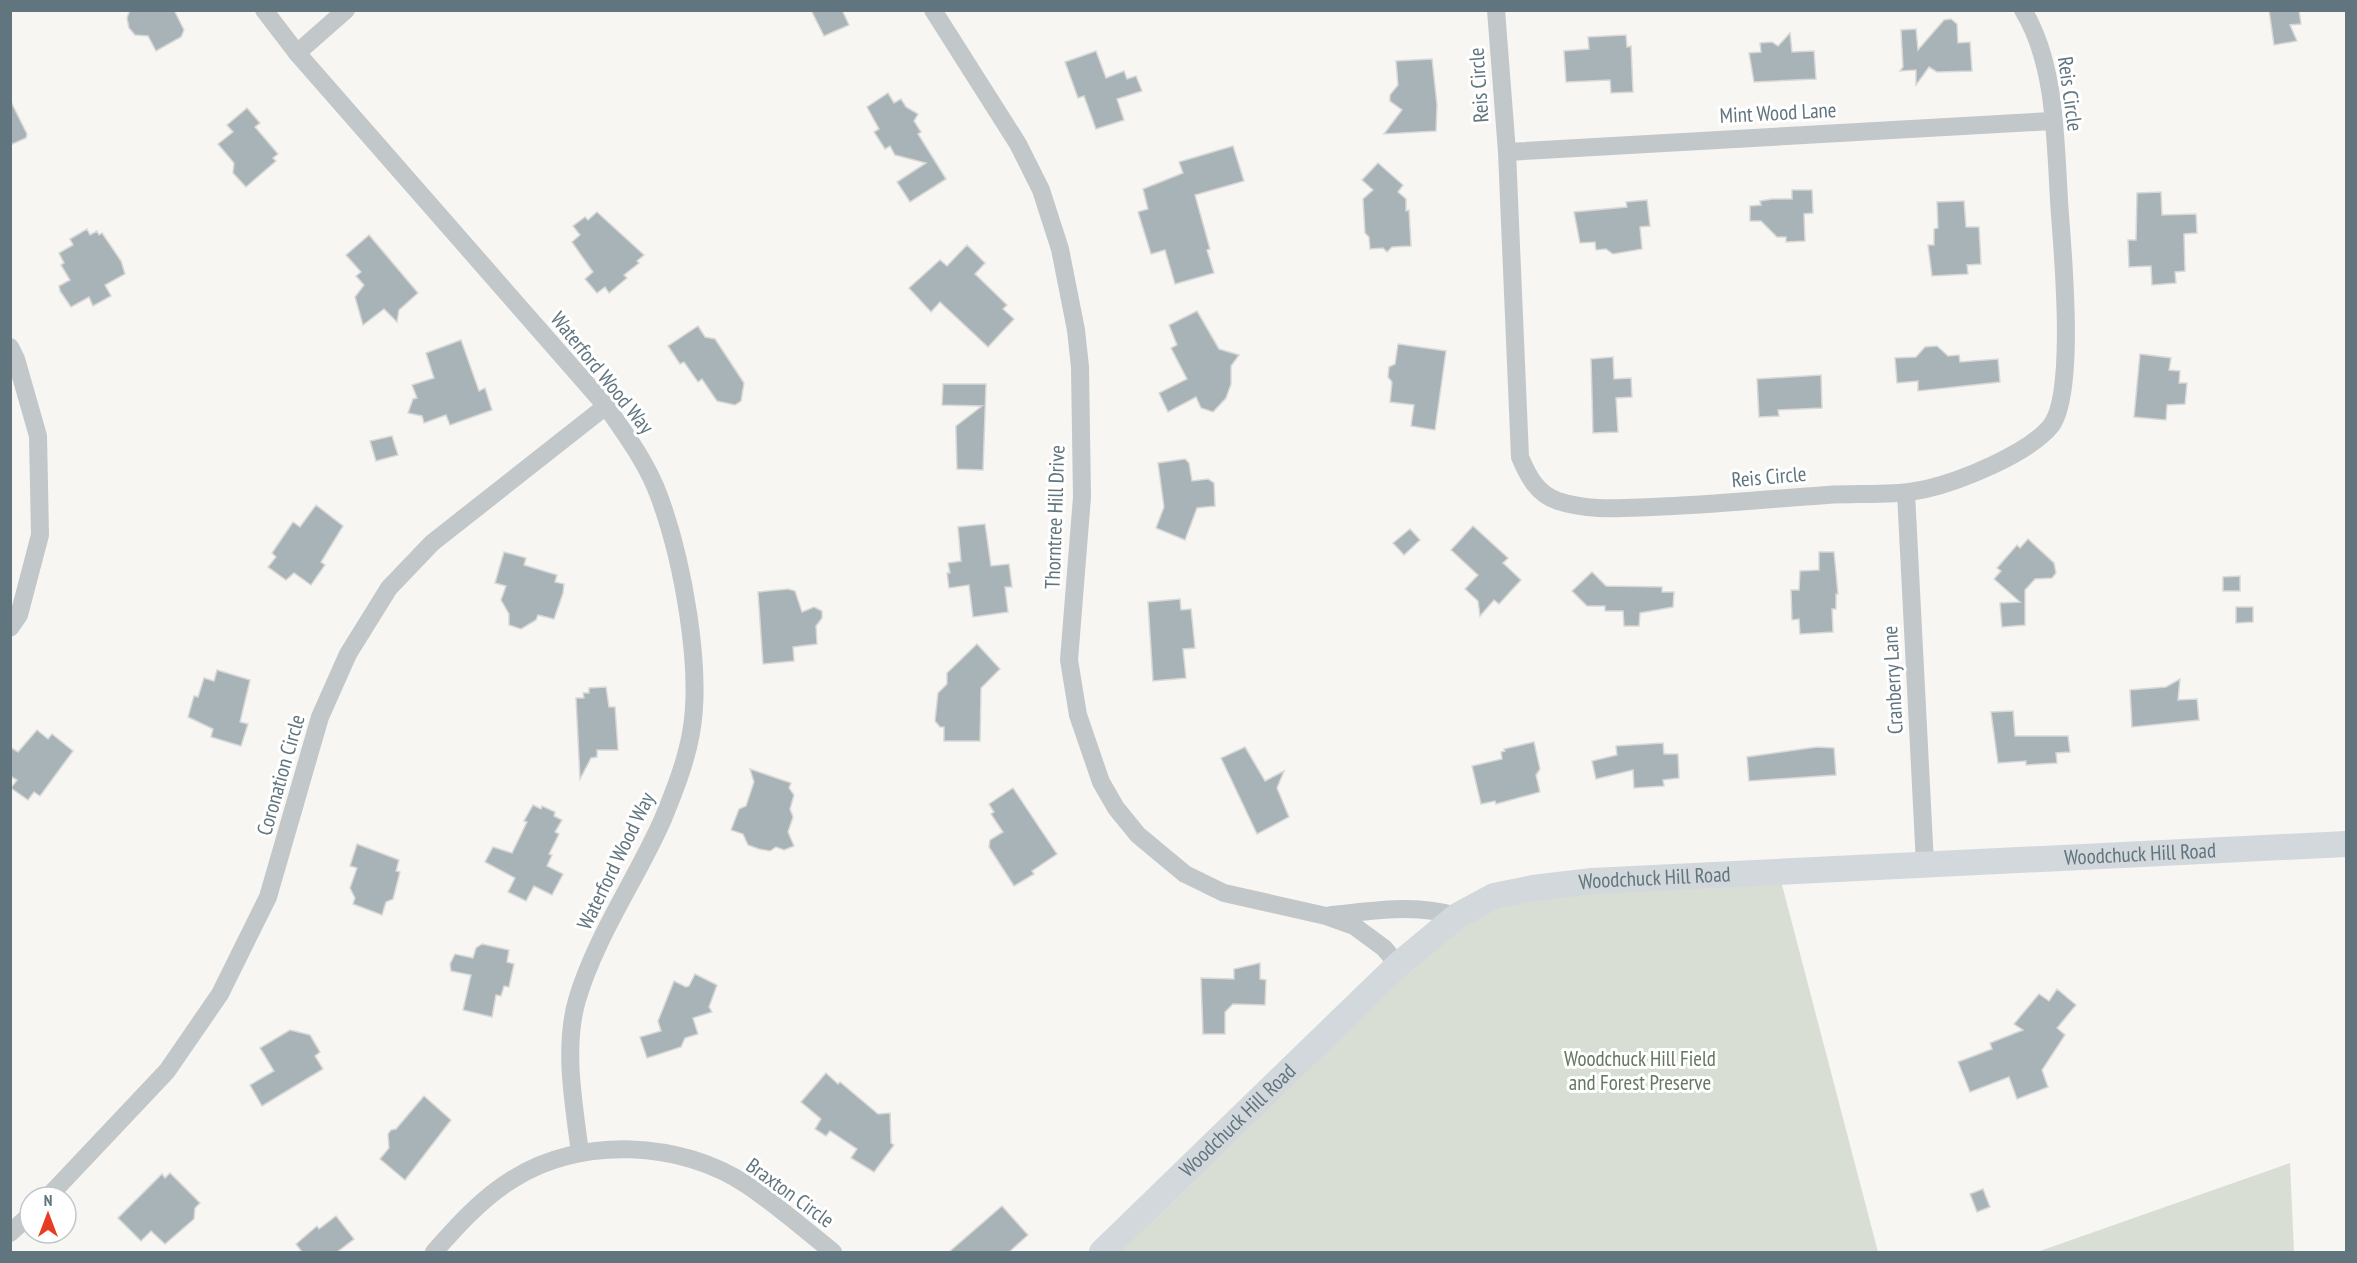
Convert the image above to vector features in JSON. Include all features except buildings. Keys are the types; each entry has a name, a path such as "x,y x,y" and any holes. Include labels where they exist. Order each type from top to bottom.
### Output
{"street":[{"name":"Waterford Wood Way","path":"264,10 297,53 606,406 636,449 659,495 678,565 691,644 694,705 691,734 673,795 592,962 577,1001 571,1040 573,1092 580,1153"},
{"path":"297,53 346,10"},
{"name":"Thorntree Hill Drive","path":"933,10 1018,144 1041,190 1060,249 1076,330 1080,367 1082,497 1069,660 1078,715 1101,782 1116,808 1138,835 1185,874 1224,893 1326,916 1354,926 1368,935 1398,965"},
{"name":"Reis Circle","path":"1497,10 1507,152 1520,457 1529,480 1546,495 1558,501 1601,509 1700,506 1828,495 1906,493 1928,489 1985,468 2032,443 2051,426 2060,410 2065,366 2062,248 2052,121 2044,57 2023,10"},
{"name":"Mint Wood Lane","path":"1507,152 2052,121"},
{"path":"10,347 16,358 38,436 40,535 19,615 10,628"},
{"name":"Coronation Circle","path":"59,1185 167,1071 220,994 268,897 320,717 348,654 389,588 432,543 606,406"},
{"name":"Cranberry Lane","path":"1906,493 1925,864"},
{"name":"Woodchuck Hill Road","path":"1102,1252 1398,965 1456,916 1494,896 1592,880 2346,844"},
{"name":"Thorntree Hill Drive","path":"1326,916 1394,909 1433,909 1456,916"},
{"name":"Braxton Circle","path":"434,1252 483,1200 515,1178 552,1161 580,1153 616,1149 663,1153 705,1165 747,1185 833,1252"}],"green space":[{"name":"Woodchuck Hill Field and Forest Preserve","path":"1781,881 1878,1252 1116,1252 1404,973 1464,924 1497,907 1545,895"},
{"path":"2290,1163 2294,1252 2037,1252"}]}
